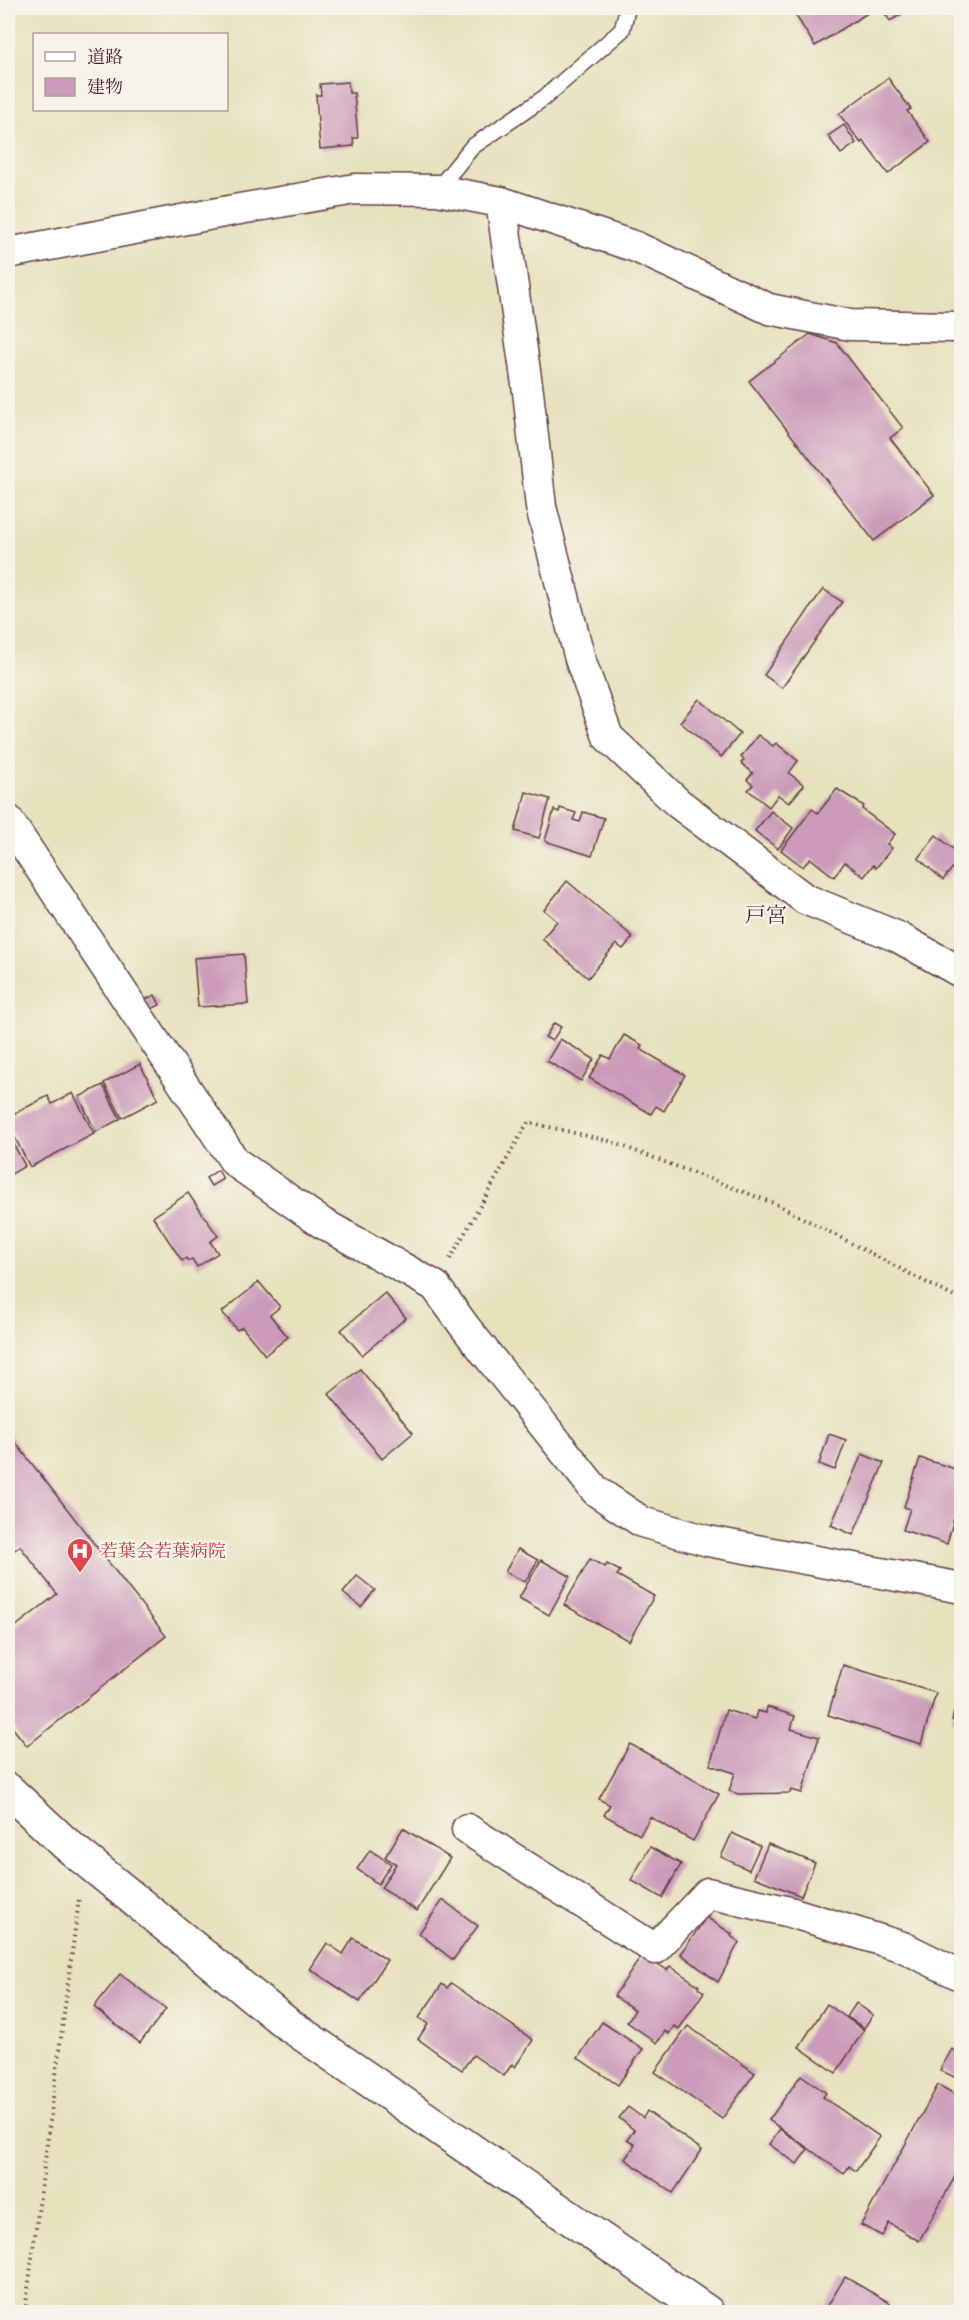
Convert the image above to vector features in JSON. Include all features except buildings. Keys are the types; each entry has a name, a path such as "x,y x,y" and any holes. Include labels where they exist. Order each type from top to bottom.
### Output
{"street":[{"path":"8,253 355,189 436,190 501,202 636,247 769,309 850,325 959,330"},
{"path":"501,202 528,392 541,507 580,659 608,737 678,803 806,899 898,937 962,973"},
{"path":"8,820 235,1162 322,1223 435,1286 596,1491 642,1522 708,1541 962,1588"},
{"path":"8,1790 85,1860 286,2023 707,2313"},
{"path":"467,1829 655,1949 708,1893 790,1912 903,1947 962,1976"}],"lane":[{"path":"436,190 472,147 544,98 622,30 627,10"}],"path":[{"path":"435,1286 528,1122 609,1142 776,1204 962,1301"},
{"path":"25,2313 85,1860"}],"place":[{"name":"若葉会若葉病院","path":"80,1574"}],"district":[{"name":"戸宮","path":"766,915"}]}
